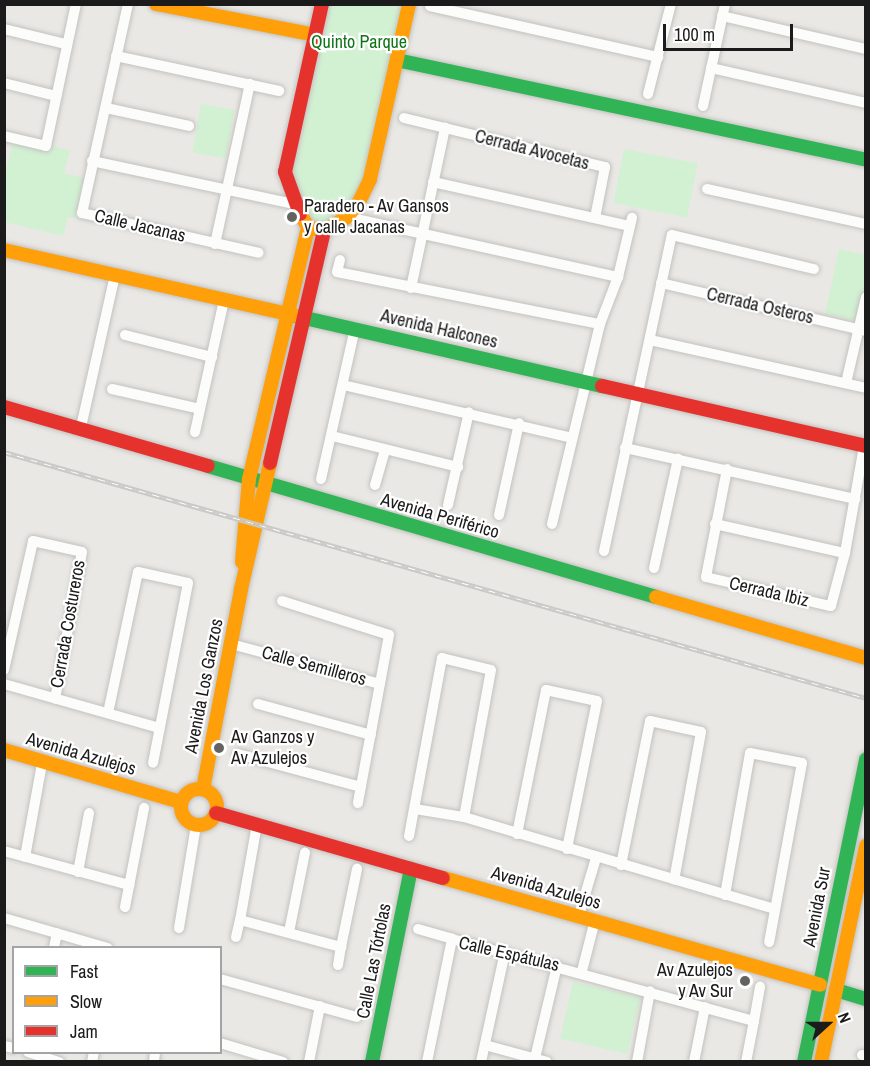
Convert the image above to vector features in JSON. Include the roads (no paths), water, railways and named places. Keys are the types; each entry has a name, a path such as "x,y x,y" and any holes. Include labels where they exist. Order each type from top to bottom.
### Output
{"main road":[{"path":"156,4 315,36"},
{"path":"322,4 285,172 287,203 308,227 324,231 347,217 359,202 370,179 409,4"},
{"path":"397,60 866,160"},
{"path":"253,514 249,479 308,227"},
{"path":"253,514 267,484 324,231"},
{"name":"Avenida Halcones","path":"4,250 637,392 864,449"},
{"name":"Avenida Periférico","path":"4,407 866,658"},
{"name":"Avenida Los Ganzos","path":"203,789 253,514"},
{"name":"Avenida Azulejos","path":"4,750 181,802"},
{"name":"Avenida Sur","path":"804,1062 865,767"},
{"path":"203,789 215,798 216,813 210,821 196,825 185,819 181,802 192,790 203,789"},
{"name":"Avenida Azulejos","path":"216,813 820,985"},
{"name":"Avenida Sur","path":"821,1062 866,846"},
{"name":"Calle Las Tórtolas","path":"372,1062 411,868"},
{"name":"Avenida Azulejos","path":"836,990 866,999"}],"street":[{"path":"4,136 46,146 65,44 76,4"},
{"name":"Calle Jacanas","path":"128,4 82,213 259,253"},
{"path":"704,106 725,4"},
{"path":"648,94 670,5"},
{"path":"430,6 458,7 658,57"},
{"path":"722,16 866,49"},
{"path":"4,29 65,44"},
{"path":"116,56 279,91"},
{"path":"711,68 866,103"},
{"path":"4,83 56,96"},
{"path":"215,244 249,84"},
{"path":"106,108 189,126"},
{"name":"Cerrada Avocetas","path":"404,118 605,167 595,218"},
{"path":"411,288 444,128"},
{"path":"92,161 287,203"},
{"path":"433,182 595,218 631,222 618,277 600,324 552,524"},
{"path":"707,189 866,224"},
{"path":"347,217 618,277"},
{"path":"604,551 672,234 814,269"},
{"path":"340,260 337,272 600,324"},
{"path":"81,428 115,275"},
{"name":"Cerrada Osteros","path":"661,282 862,330"},
{"path":"846,383 862,330 866,297"},
{"path":"195,432 224,300"},
{"path":"321,479 355,328"},
{"path":"125,335 212,357"},
{"path":"650,340 866,388"},
{"path":"343,385 519,423 572,438"},
{"path":"112,389 200,409"},
{"path":"448,505 469,412"},
{"path":"499,515 519,423"},
{"path":"332,436 458,467"},
{"path":"625,448 855,499"},
{"path":"375,485 385,449"},
{"name":"Cerrada Ibiz","path":"727,469 706,577 831,606 845,553 864,449"},
{"path":"654,568 678,459"},
{"path":"715,524 845,553"},
{"name":"Cerrada Costureros","path":"4,670 33,541 82,552 55,699"},
{"path":"108,713 138,572 188,584 153,763"},
{"path":"282,601 389,635 381,684"},
{"name":"Calle Semilleros","path":"231,644 381,684 358,803"},
{"path":"409,836 442,658 491,670 464,817"},
{"name":"Cerrada Costureros","path":"4,684 159,728"},
{"path":"518,834 546,690 597,701 567,849"},
{"path":"258,704 371,735"},
{"path":"621,865 650,721 701,732 674,880"},
{"path":"238,753 361,788"},
{"path":"725,895 750,753 802,763 769,942"},
{"path":"25,857 42,763"},
{"path":"125,907 144,808"},
{"path":"415,809 464,817 596,858 775,909"},
{"path":"78,872 89,813"},
{"path":"236,937 257,824"},
{"path":"179,928 196,825"},
{"path":"4,851 129,885"},
{"path":"289,932 305,853"},
{"path":"579,915 596,858"},
{"path":"338,965 357,869"},
{"path":"4,918 101,946"},
{"path":"240,920 341,947"},
{"name":"Calle Espátulas","path":"582,971 596,920"},
{"path":"418,929 452,939"},
{"path":"54,946 57,933"},
{"name":"Calle Espátulas","path":"427,1062 452,939 582,971 754,1021"},
{"path":"482,1062 505,952"},
{"path":"535,1058 557,966"},
{"path":"222,980 357,1017"},
{"name":"Avenida Azulejos","path":"820,985 836,990"},
{"path":"746,1062 760,987"},
{"path":"637,1062 650,992"},
{"path":"309,1062 320,1006"},
{"path":"694,1062 705,1007"},
{"path":"222,1044 283,1062"},
{"path":"485,1045 547,1062"},
{"path":"34,1054 59,1062"}],"railway":[{"path":"4,452 866,698"}],"place":[{"name":"Paradero - Av Gansos y calle Jacanas","path":"292,217"},
{"name":"Av Ganzos y Av Azulejos","path":"219,748"},
{"name":"Av Azulejos y Av Sur","path":"745,981"}],"park label":[{"name":"Quinto Parque","path":"359,42"}]}
